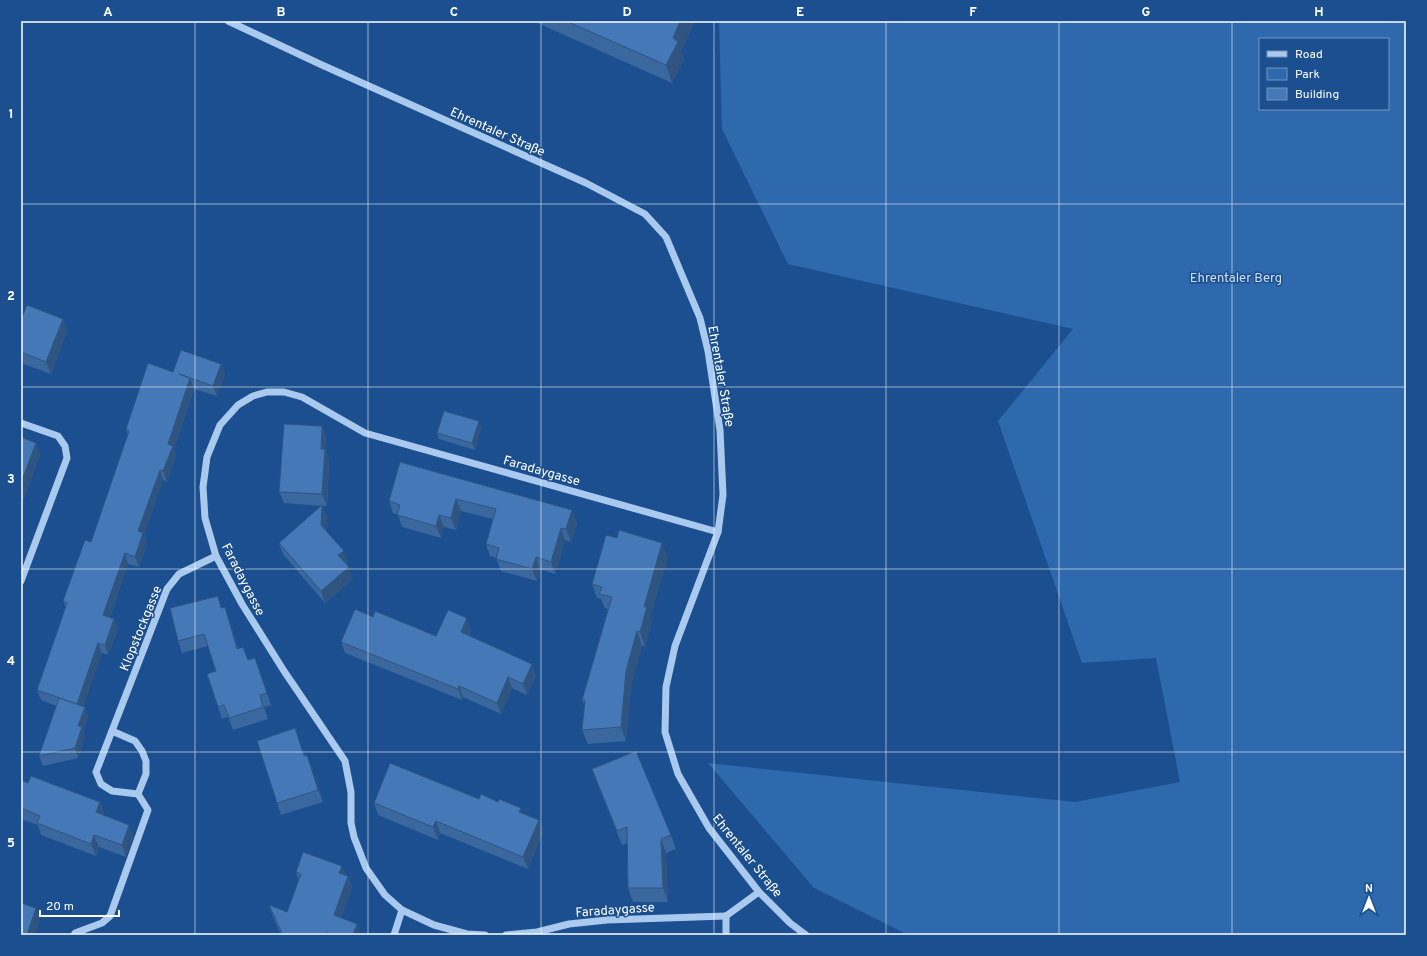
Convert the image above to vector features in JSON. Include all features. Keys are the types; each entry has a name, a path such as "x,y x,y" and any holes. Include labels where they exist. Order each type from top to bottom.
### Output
{"street":[{"name":"Ehrentaler Straße","path":"228,21 322,65 586,183 645,214 666,237 700,318 708,351 720,430 723,495 718,532 675,646 666,687 665,732 678,774 709,828 759,892 790,923 806,935"},
{"name":"Faradaygasse","path":"485,935 467,934 434,925 402,910 385,894 366,868 354,837 351,823 351,792 346,761 284,671 242,604 216,556 205,518 203,486 207,457 220,425 238,405 253,396 267,392 284,392 302,397 366,433 718,532"},
{"path":"21,423 58,436 65,446 67,458 21,581"},
{"name":"Klopstockgasse","path":"138,794 112,791 102,784 96,772 167,589 179,574 216,556"},
{"path":"74,935 75,933 102,923 110,916 148,810 138,794 146,774 146,761 142,751 135,741 112,731"},
{"path":"726,935 726,916 759,892"},
{"path":"394,935 402,910"},
{"name":"Faradaygasse","path":"506,935 537,932 569,924 607,920 726,916"}],"green space":[{"name":"Ehrentaler Berg","path":"719,21 1406,21 1406,935 908,935 814,888 708,763 1075,802 1180,782 1156,658 1082,663 998,421 1073,329 788,264 722,129"}],"building":[{"path":"566,21 680,21 673,38 678,42 666,65"},
{"path":"27,305 63,319 46,362 21,352 21,320"},
{"path":"181,350 221,364 213,386 179,374 190,378 168,444 173,446 163,471 160,470 138,531 143,533 135,557 125,553 103,615 114,619 105,645 98,643 77,704 37,690 67,603 63,601 85,540 91,542 129,431 126,429 148,363 173,372"},
{"path":"444,411 479,421 472,443 437,433"},
{"path":"284,424 322,426 321,449 325,449 322,494 279,492"},
{"path":"21,437 36,443 21,483"},
{"path":"400,462 572,510 566,529 561,528 551,562 536,557 532,569 496,559 499,548 486,544 496,509 456,499 451,518 439,515 436,526 397,515 400,505 389,501"},
{"path":"322,505 321,525 344,551 338,555 349,567 321,591 279,543"},
{"path":"619,530 662,543 644,607 647,607 640,632 637,631 626,671 621,727 582,730 585,700 582,700 612,597 599,594 602,587 592,584 606,535 617,538"},
{"path":"218,596 221,608 225,607 237,649 243,647 248,660 255,658 267,693 260,695 263,707 229,718 224,705 218,707 207,674 216,671 204,634 178,641 170,608"},
{"path":"355,609 373,617 375,611 436,636 448,610 467,618 461,632 532,664 523,684 508,677 497,703 459,686 458,689 341,642"},
{"path":"59,698 85,707 78,726 82,727 75,748 39,756"},
{"path":"295,728 304,756 307,755 318,790 277,803 257,741"},
{"path":"636,751 671,835 661,839 663,888 628,888 627,827 617,831 592,769"},
{"path":"390,763 479,799 481,794 498,802 499,799 521,808 519,812 539,820 523,857 436,821 433,827 374,803"},
{"path":"31,776 100,802 96,812 129,825 122,845 94,835 91,844 37,823 40,816 21,808 21,780 28,783"},
{"path":"303,852 342,866 339,873 348,876 334,915 357,924 353,935 330,935 326,933 326,935 281,935 282,933 269,905 287,912 301,874 296,872"},
{"path":"21,903 36,908 27,935 21,935"}]}
